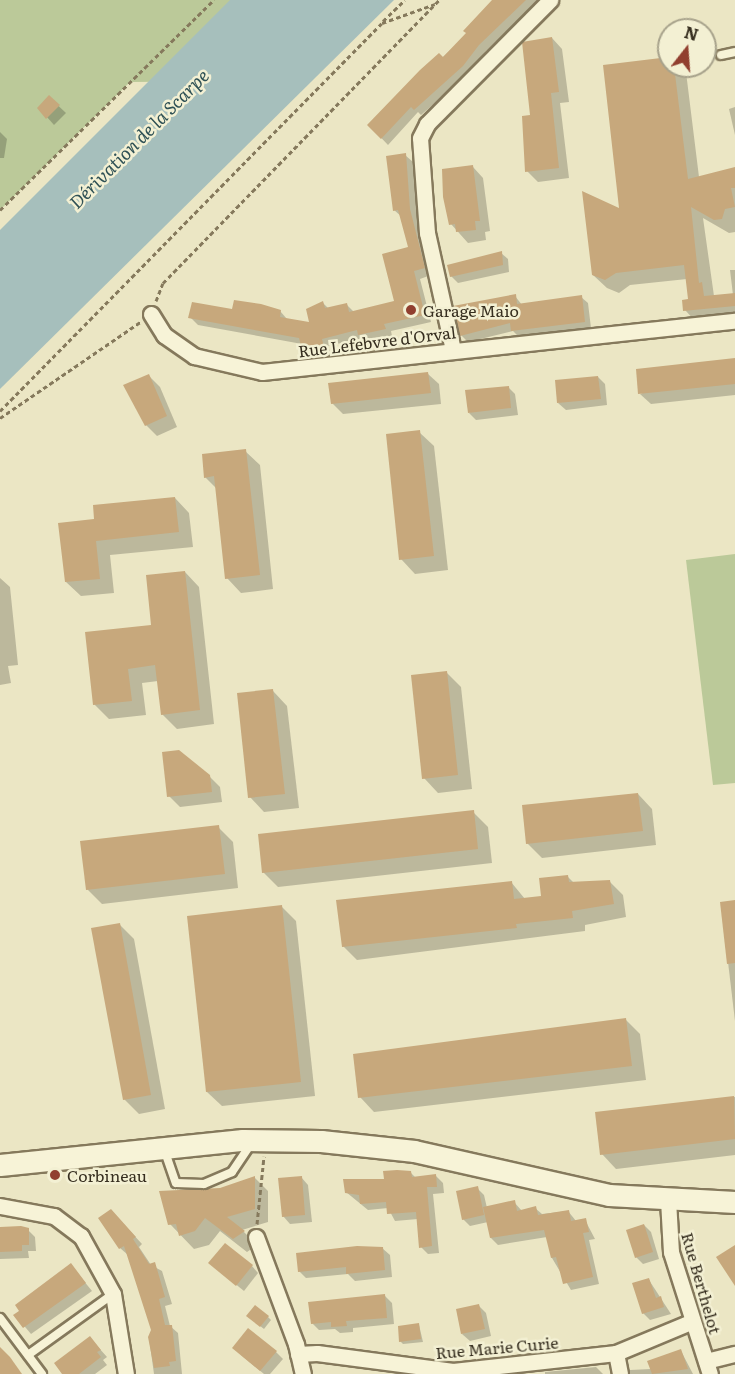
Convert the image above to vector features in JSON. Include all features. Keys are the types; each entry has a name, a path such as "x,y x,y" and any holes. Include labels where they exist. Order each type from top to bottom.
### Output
{"main road":[{"path":"0,1165 260,1140 391,1147 589,1191 668,1200 735,1202"}],"street":[{"path":"453,350 430,251 418,153 420,138 427,124 550,0"},
{"name":"Rue Lefebvre d'Orval","path":"151,314 164,335 182,350 221,366 277,372 453,350 735,321"},
{"name":"Rue Berthelot","path":"668,1200 671,1252 708,1368"},
{"path":"0,1206 35,1210 69,1225 100,1265 113,1294 126,1374"},
{"path":"256,1238 298,1354 303,1374"},
{"name":"Rue Marie Curie","path":"298,1354 324,1354 432,1372 529,1369 616,1353 693,1321"},
{"path":"616,1353 620,1374"},
{"path":"708,1368 735,1354"}],"lane":[{"path":"721,55 735,52"},
{"path":"164,1148 176,1183 204,1184 232,1172 260,1140"},
{"path":"28,1355 113,1294"},
{"path":"0,1318 42,1374"}],"path":[{"path":"1,207 214,0"},
{"path":"0,411 405,0"},
{"path":"382,23 438,2"},
{"path":"0,418 151,314 163,284 438,2"},
{"path":"256,1238 260,1140"}],"green space":[{"path":"0,0 355,0 272,81 130,82 0,210"},
{"path":"735,554 735,783 713,785 686,560"}],"water":[{"name":"Dérivation de la Scarpe","path":"230,0 394,0 0,389 0,230"}],"building":[{"path":"492,0 526,0 479,45 463,66 414,110 411,107 381,139 367,125 439,53 443,57"},
{"path":"552,37 559,92 551,93 559,168 525,172 522,116 530,115 522,42"},
{"path":"657,58 657,78 675,78 688,179 735,167 735,188 731,188 735,207 725,209 722,219 714,220 691,207 699,283 702,282 704,296 735,293 735,306 683,311 682,300 688,299 684,265 616,273 605,280 592,275 582,191 619,208 603,65"},
{"path":"49,95 60,105 46,119 37,108"},
{"path":"406,153 410,209 425,268 414,271 425,315 384,324 386,329 358,335 357,330 322,339 325,351 303,354 299,338 188,318 192,302 232,309 234,300 261,304 281,310 280,317 309,322 306,309 323,301 325,308 347,303 349,312 394,301 382,254 408,247 398,210 393,211 386,156"},
{"path":"473,165 480,221 475,221 476,230 456,232 455,224 449,225 443,197 442,169"},
{"path":"502,251 503,265 450,277 447,265"},
{"path":"516,294 517,304 582,295 585,322 511,331 510,323 460,336 453,306"},
{"path":"735,358 735,384 638,394 636,369"},
{"path":"428,372 431,393 331,404 328,383"},
{"path":"149,374 167,416 145,426 123,385"},
{"path":"598,376 601,399 557,403 555,380"},
{"path":"509,386 511,408 468,413 465,390"},
{"path":"420,430 434,556 399,560 386,434"},
{"path":"246,449 260,575 225,579 214,476 204,478 202,454"},
{"path":"175,497 179,532 96,541 100,579 65,582 58,523 94,519 93,505"},
{"path":"185,571 200,710 161,715 155,665 128,669 132,701 93,705 85,632 151,625 146,575"},
{"path":"447,671 458,775 422,779 411,675"},
{"path":"273,689 285,794 248,798 237,693"},
{"path":"179,750 210,775 212,792 167,797 162,752"},
{"path":"638,793 643,831 526,844 522,805"},
{"path":"474,810 478,849 262,873 258,834"},
{"path":"219,825 225,874 86,890 80,841"},
{"path":"568,875 569,882 610,880 614,904 572,911 573,918 516,924 517,928 342,947 336,900 512,881 514,899 541,896 539,878"},
{"path":"735,900 735,963 727,964 720,902"},
{"path":"282,905 301,1082 206,1092 187,916"},
{"path":"120,923 151,1095 123,1100 91,928"},
{"path":"626,1018 632,1066 358,1098 353,1054"},
{"path":"734,1096 735,1139 600,1155 595,1112"},
{"path":"383,1171 411,1171 412,1177 436,1174 437,1187 427,1187 432,1246 419,1248 416,1212 387,1214 386,1202 360,1204 359,1195 345,1193 343,1179 384,1179"},
{"path":"255,1176 255,1209 227,1217 245,1231 233,1239 205,1218 195,1231 179,1236 176,1224 168,1225 159,1191 220,1188"},
{"path":"302,1176 305,1215 282,1217 278,1178"},
{"path":"478,1186 484,1215 462,1220 456,1191"},
{"path":"515,1200 517,1211 536,1206 538,1215 569,1210 571,1221 586,1218 589,1232 583,1233 593,1277 563,1284 556,1257 551,1258 544,1230 490,1238 483,1207"},
{"path":"111,1209 136,1237 133,1239 149,1264 155,1262 165,1297 159,1299 165,1325 172,1325 176,1361 169,1362 170,1366 154,1368 148,1337 151,1330 124,1246 119,1249 98,1218"},
{"path":"644,1224 653,1252 635,1258 626,1230"},
{"path":"0,1227 29,1228 29,1245 22,1245 22,1251 0,1252"},
{"path":"225,1243 253,1265 236,1286 208,1263"},
{"path":"735,1245 735,1286 716,1257"},
{"path":"357,1246 383,1247 385,1270 346,1274 346,1267 298,1272 296,1253"},
{"path":"71,1263 86,1283 23,1328 13,1315 19,1311 15,1305"},
{"path":"649,1278 656,1298 661,1296 664,1307 642,1314 632,1283"},
{"path":"385,1294 387,1318 346,1321 347,1326 331,1327 331,1322 311,1324 308,1302"},
{"path":"479,1304 485,1329 461,1334 456,1309"},
{"path":"255,1305 269,1316 260,1327 246,1316"},
{"path":"419,1323 421,1339 399,1342 398,1326"},
{"path":"248,1328 277,1351 260,1371 232,1348"},
{"path":"90,1336 101,1350 97,1352 101,1357 79,1374 62,1374 54,1363"},
{"path":"0,1347 10,1357 22,1374 0,1374"},
{"path":"681,1349 688,1369 652,1374 647,1361"}],"place":[{"name":"Garage Maio","path":"411,310"},
{"name":"Corbineau","path":"55,1175"}]}
